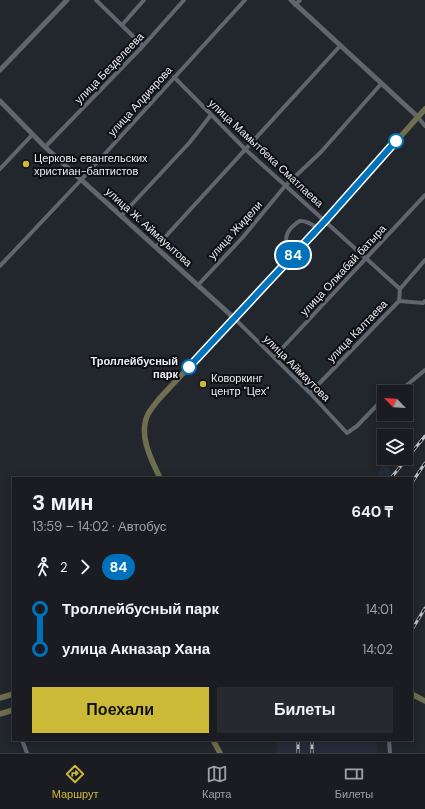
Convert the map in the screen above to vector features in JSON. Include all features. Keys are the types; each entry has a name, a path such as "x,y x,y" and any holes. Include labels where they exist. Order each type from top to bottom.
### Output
{"main road":[{"path":"160,477 146,443 144,427 148,413 159,399 325,221 425,109"},
{"path":"0,698 12,694"},
{"path":"413,694 425,700"},
{"path":"0,714 12,711"},
{"path":"214,741 220,753"}],"street":[{"path":"0,70 67,0"},
{"path":"96,0 143,46"},
{"path":"122,25 144,0"},
{"name":"улица Безделеева","path":"45,147 143,46 184,0"},
{"name":"улица Алдиярова","path":"0,266 81,180 245,0"},
{"path":"291,0 418,117 425,126"},
{"path":"296,4 300,0"},
{"path":"156,248 340,46"},
{"name":"улица Мамытбека Сматлаева","path":"174,77 246,150 400,289"},
{"name":"улица Жидели","path":"198,285 243,237 285,186 321,152 381,84"},
{"name":"улица Ж. Аймауытова","path":"0,101 32,135 234,318"},
{"path":"122,215 190,142 211,115"},
{"path":"0,169 32,135"},
{"name":"улица Олжабай батыра","path":"274,357 425,195"},
{"path":"293,255 286,244 288,231 297,222 301,221 318,228"},
{"path":"400,289 425,260"},
{"name":"улица Калтаева","path":"310,393 399,301 400,289"},
{"path":"399,301 423,303 425,301"},
{"name":"улица Аймаутова","path":"234,318 310,393 347,433 357,426 377,405"},
{"path":"407,385 425,370"},
{"path":"22,741 27,753"},
{"path":"390,741 390,753"}],"shaded area":[{"path":"383,465 387,465 393,477 375,477"},
{"path":"278,741 377,741 378,753 276,753"}],"railway":[{"path":"392,477 425,436"},
{"path":"413,481 425,463"},
{"path":"413,628 425,608"},
{"path":"298,741 298,753"},
{"path":"312,741 312,753"}],"bus line":[{"name":"84","path":"189,367 325,221 396,141"}],"place":[{"name":"Церковь евангельских христиан-баптистов","path":"26,164"},
{"name":"Троллейбусный парк","path":"189,367"},
{"name":"Коворкинг центр \"Цех\"","path":"203,384"}]}
